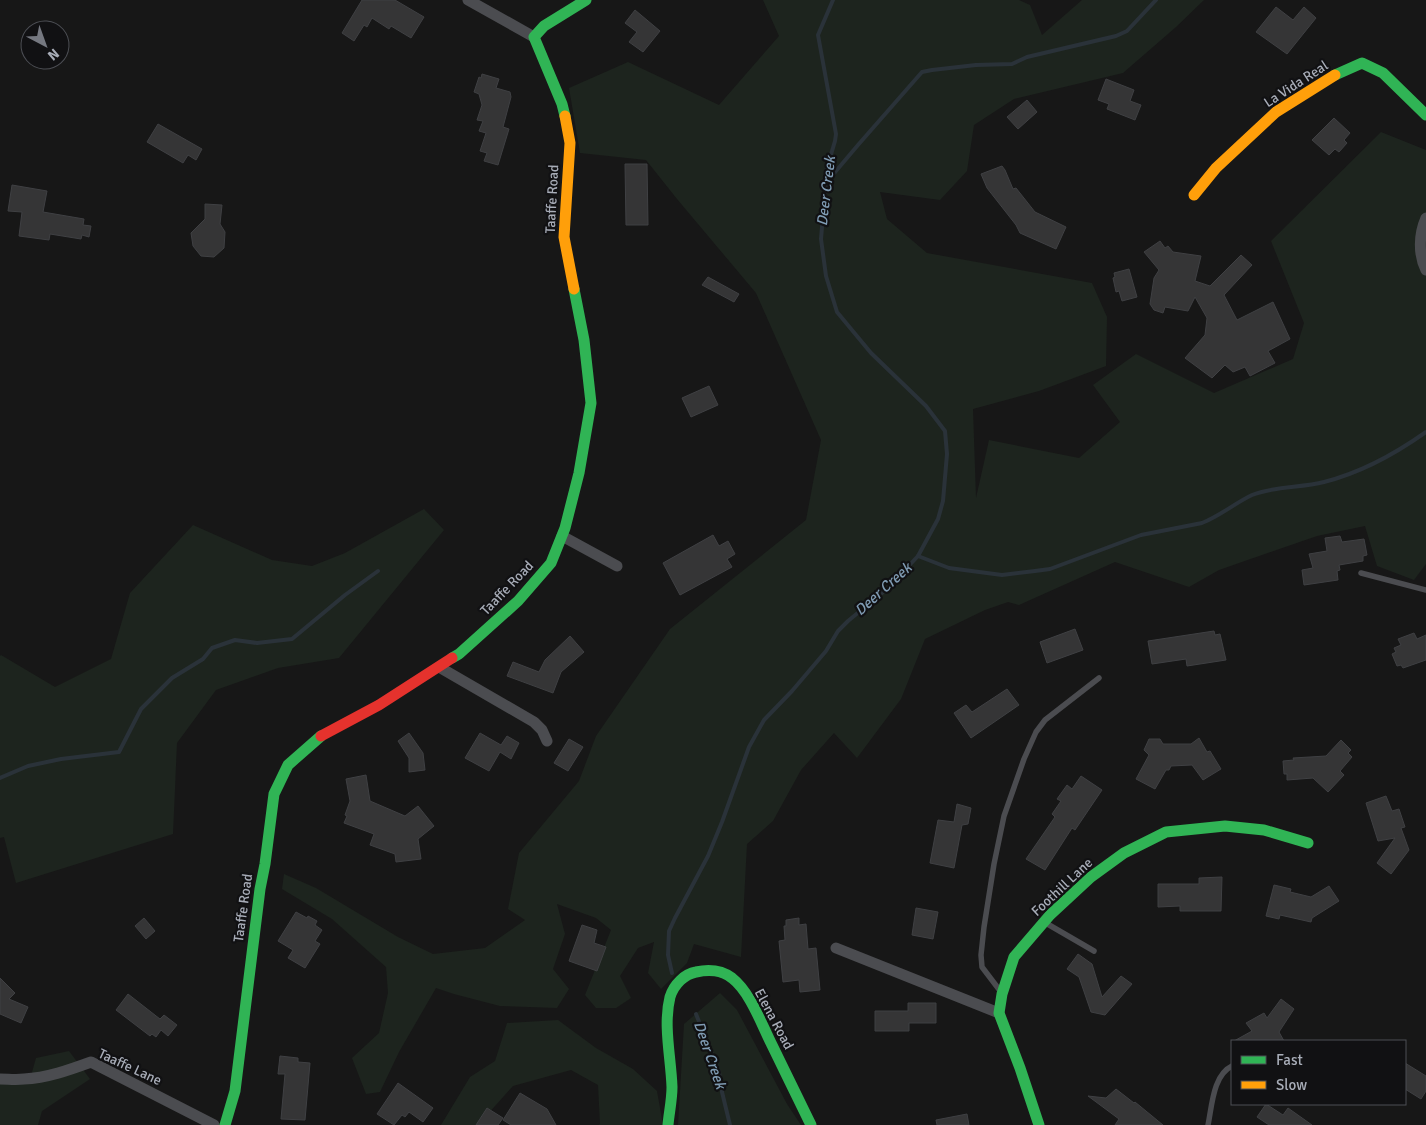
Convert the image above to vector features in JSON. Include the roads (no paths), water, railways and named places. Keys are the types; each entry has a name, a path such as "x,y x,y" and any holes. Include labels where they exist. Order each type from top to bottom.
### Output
{"street":[{"path":"468,0 534,37 544,26 586,0"},
{"name":"Taaffe Road","path":"225,1125 235,1091 260,889 274,794 288,764 323,734 379,705 459,654 518,601 551,563 562,536 574,497 591,403 584,340 564,237 570,143 562,104 534,37"},
{"name":"La Vida Real","path":"1194,195 1216,168 1276,112 1329,78 1362,63 1383,73 1426,115"},
{"path":"1426,218 1423,224 1420,246 1426,270"},
{"path":"562,536 617,566"},
{"path":"439,667 534,722 542,730 547,741"},
{"name":"Foothill Lane","path":"1038,1125 1020,1068 999,1013 1002,994 1014,957 1044,922 1091,877 1124,854 1166,832 1225,826 1264,830 1308,843"},
{"path":"836,948 999,1013"},
{"name":"Elena Road","path":"668,1125 672,1090 667,1014 671,994 682,978 691,973 715,970 722,972 733,980 754,1008 811,1125"},
{"name":"Taaffe Lane","path":"0,1079 24,1080 47,1076 91,1062 214,1125"}],"lane":[{"path":"1361,573 1426,590"},
{"path":"1002,994 982,967 981,955 994,864 1004,816 1024,759 1036,732 1045,720 1099,678"},
{"path":"1044,922 1094,951"},
{"path":"1208,1125 1218,1080 1226,1069 1231,1066"}],"waterway":[{"name":"Deer Creek","path":"672,973 668,955 669,931 708,856 749,747 764,720 826,651 838,631 888,588 918,556 938,519 943,501 947,454 945,431 926,406 871,353 837,312 826,276 821,239 827,168 836,134 818,35 833,0"},
{"path":"825,184 922,72 976,65 1012,64 1027,57 1116,36 1127,31 1156,0"},
{"path":"918,556 949,568 1002,575 1050,569 1141,535 1202,523 1260,492 1315,484 1351,473 1390,455 1426,432"},
{"path":"0,778 28,766 61,759 119,752 141,709 172,678 203,659 212,648 235,640 257,643 292,639 345,595 378,571"},
{"name":"Deer Creek","path":"696,1014 719,1072 730,1125"}]}
